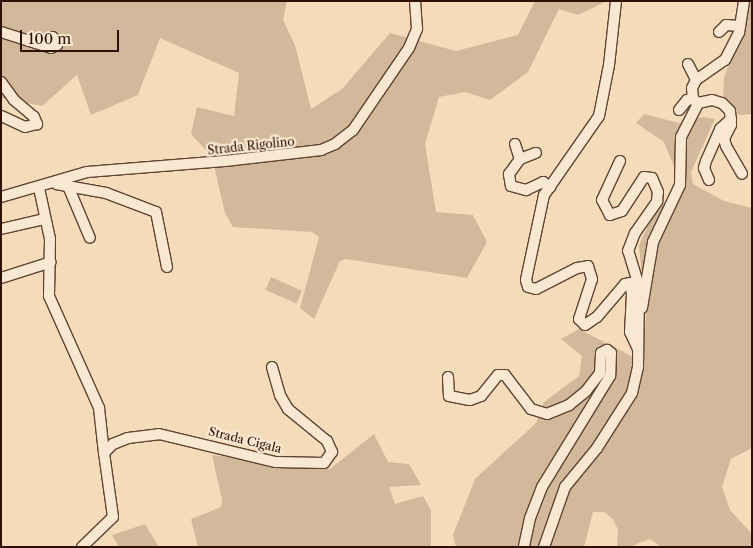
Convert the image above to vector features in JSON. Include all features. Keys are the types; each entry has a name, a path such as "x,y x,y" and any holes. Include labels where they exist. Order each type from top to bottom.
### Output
{"street":[{"name":"Strada Rigolino","path":"1,197 107,170 225,162 321,150 335,144 353,130 409,48 417,29 415,1"},
{"path":"616,1 609,65 599,116 550,186 537,223 526,277 527,286 540,288 577,268 588,266 592,279 580,319 584,325 597,317 629,282 632,294 630,337 638,349"},
{"path":"639,319 647,295 653,242 680,185 681,137 695,101 692,88 696,80 725,60 740,26 744,1"},
{"path":"719,32 726,25 740,26"},
{"path":"1,32 51,48 57,45 53,37"},
{"path":"688,64 696,80"},
{"path":"1,82 14,100 34,117 36,124 25,127 1,116"},
{"path":"679,110 687,100 712,100 722,104 732,118"},
{"path":"732,118 724,138 742,174"},
{"path":"709,180 704,168 706,161 720,129 732,118"},
{"path":"514,144 520,159"},
{"path":"536,153 520,159 509,174 511,186 526,190 544,182 550,186"},
{"path":"544,547 565,487 597,448 632,393 638,349 639,286 628,251 635,233 657,201 658,192 652,178 644,177 622,211 610,215 602,200 620,161"},
{"path":"51,184 106,193 156,212 167,267"},
{"path":"68,186 90,238"},
{"path":"39,188 44,219 50,239 49,296 100,408 113,517 82,547"},
{"path":"1,229 44,219"},
{"path":"1,278 51,262"},
{"path":"448,377 449,396 470,400 481,396 498,375 505,375 531,409 547,414 569,405 586,391 600,373 602,353 607,350 612,353 610,376 542,487 530,518 524,547"},
{"name":"Strada Cigala","path":"104,453 113,444 128,438 159,434 276,462 324,463 332,452 327,441 288,409 280,395 272,367"}],"shaded area":[{"path":"1,1 287,1 283,20 295,45 311,109 342,89 390,33 456,51 518,35 535,1 607,1 578,15 559,9 528,72 490,100 465,92 439,97 425,144 436,212 473,215 487,242 467,278 346,259 340,261 314,319 300,308 319,237 312,232 233,227 225,213 212,157 191,134 197,107 234,116 239,73 160,38 138,95 91,115 77,75 42,106 1,98"},
{"path":"743,1 752,1 752,114 740,115 729,110 723,101 724,78 744,22"},
{"path":"644,114 679,123 703,117 715,119 691,172 693,184 724,201 752,208 752,448 731,459 722,487 730,510 752,534 752,547 661,547 650,539 629,547 617,547 618,530 613,519 604,512 593,512 584,547 456,547 453,535 475,479 536,423 544,402 579,376 582,356 561,339 579,329 643,362 646,319 639,245 654,213 671,197 677,186 677,174 664,142 636,123"},
{"path":"271,277 302,291 296,304 265,290"},
{"path":"374,434 388,462 409,464 421,485 389,487 395,504 423,496 431,510 431,547 198,547 191,519 221,507 222,500 212,455 330,469"},
{"path":"145,524 159,547 119,547 112,535"}]}
